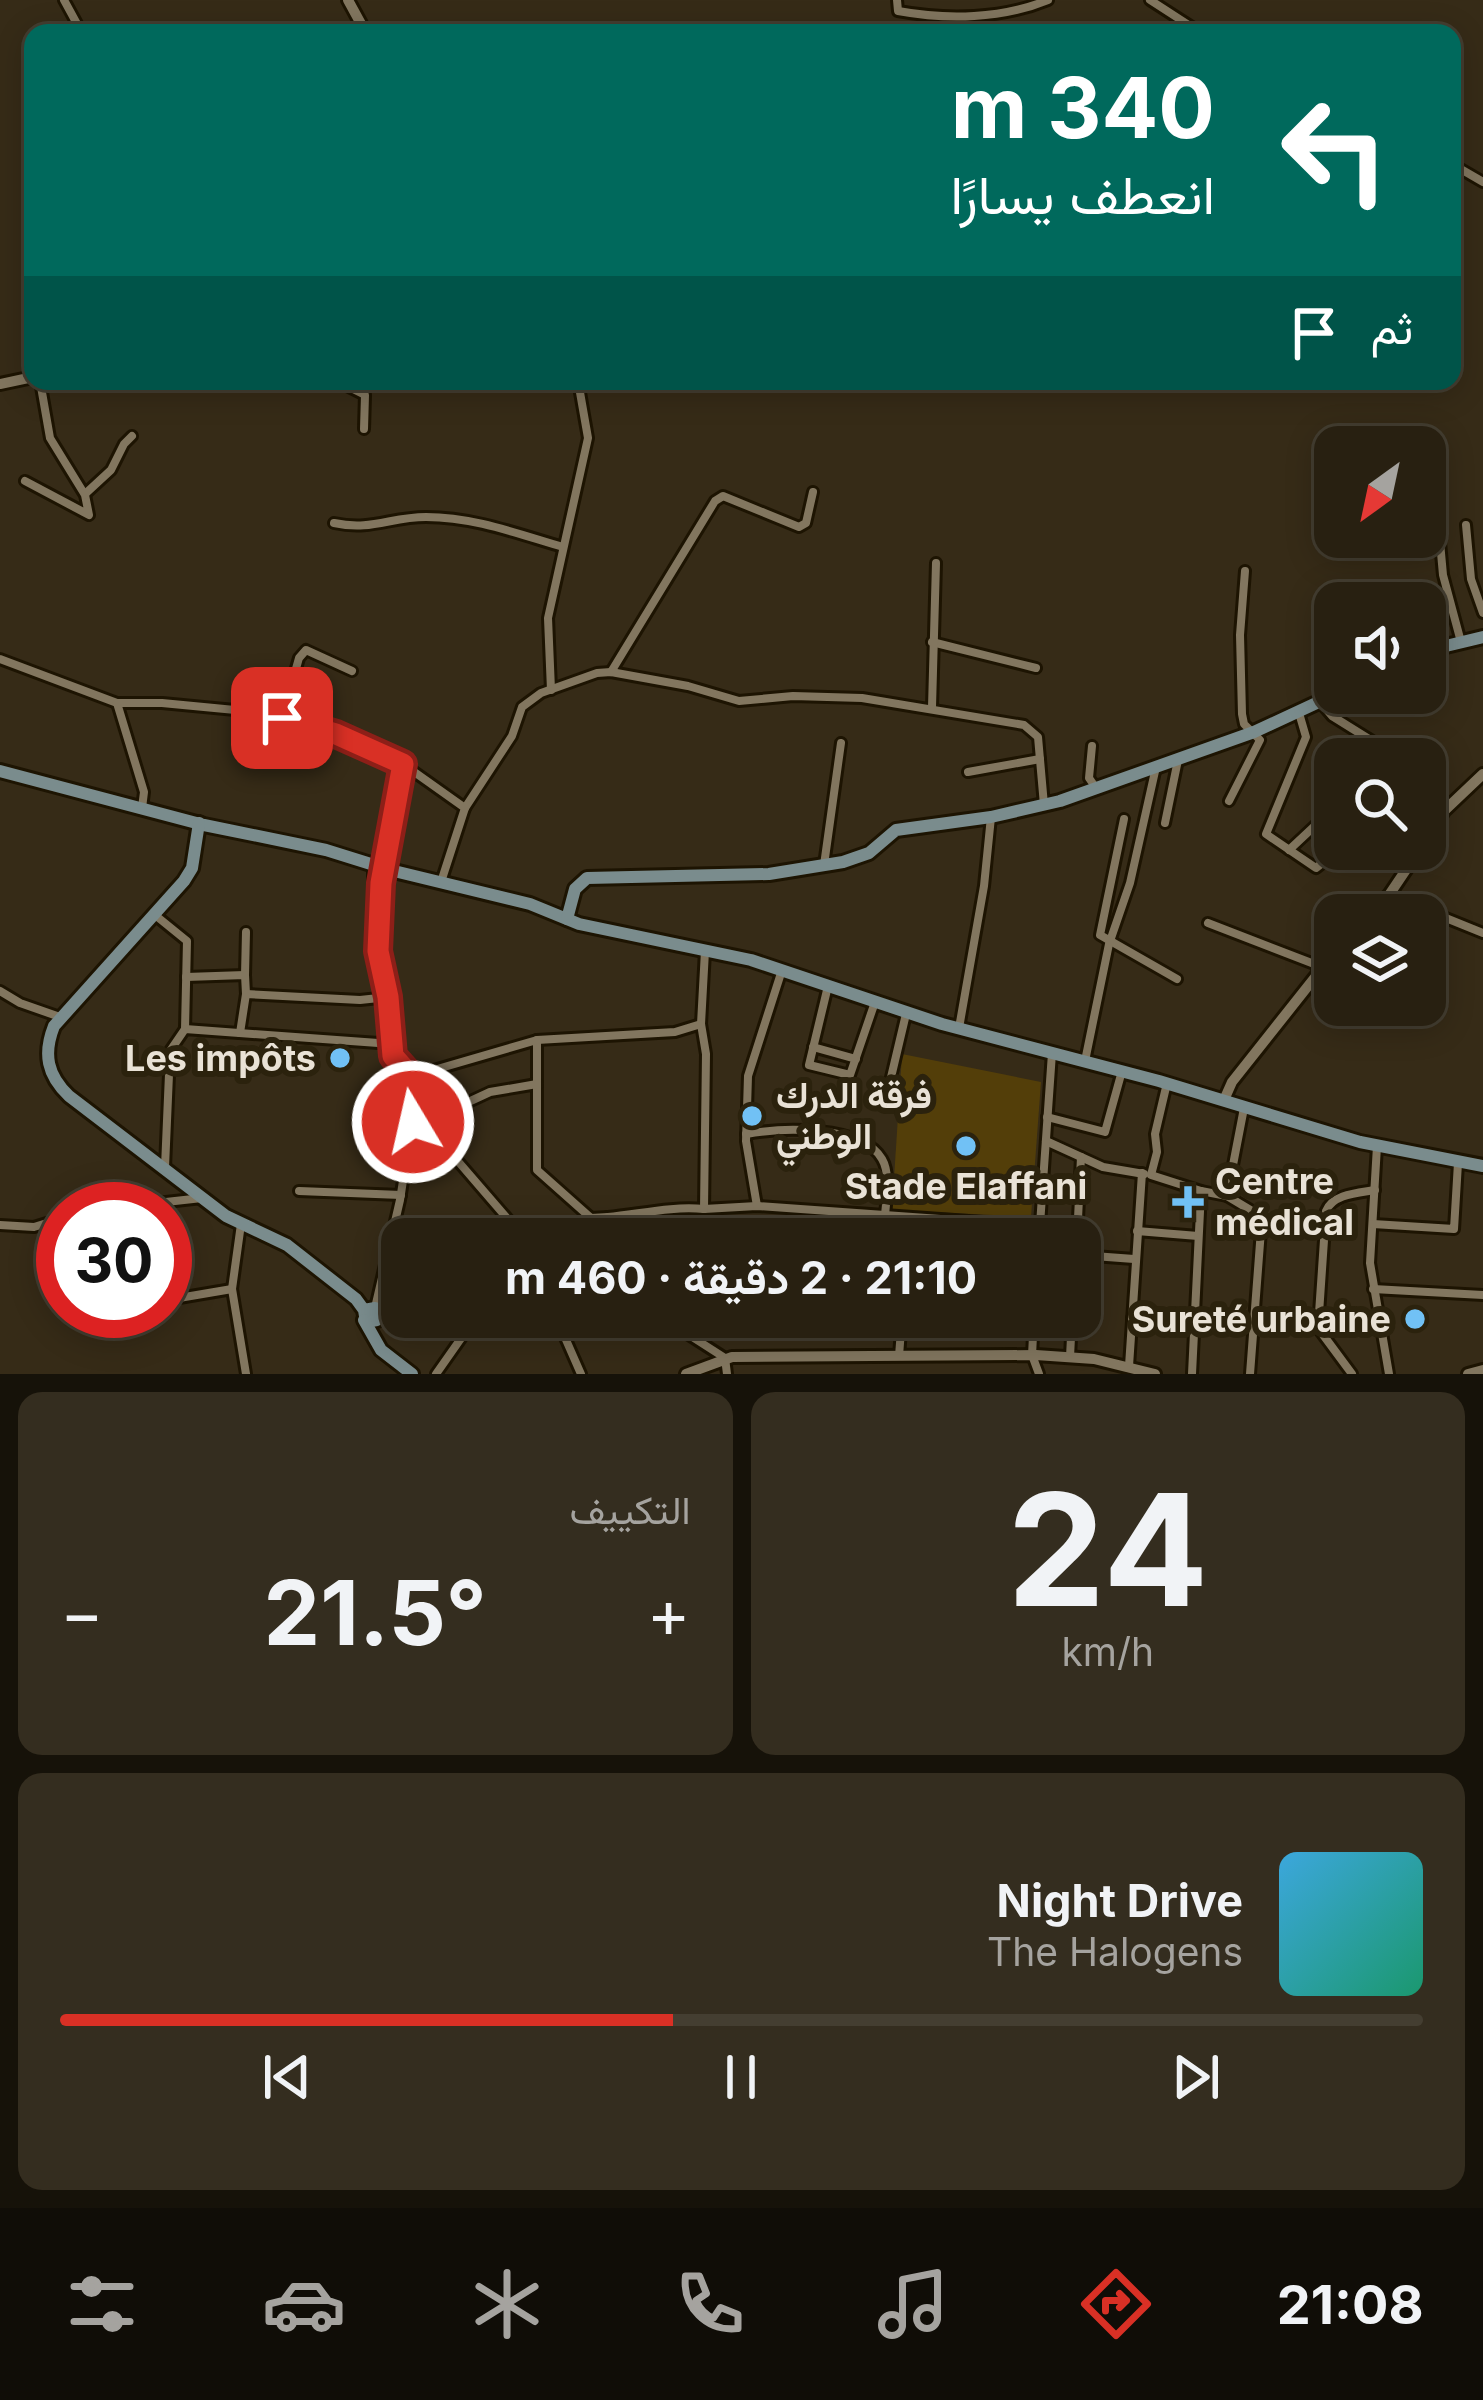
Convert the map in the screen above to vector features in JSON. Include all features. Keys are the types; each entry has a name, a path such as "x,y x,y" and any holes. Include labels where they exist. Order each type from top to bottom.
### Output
{"main road":[{"path":"1446,645 1483,637"},
{"path":"567,919 575,890 587,878 769,874 824,867 869,854 896,830 1044,806 1254,732 1314,706"},
{"path":"0,771 200,824 326,850 530,904 567,919 782,970 958,1028 1168,1083 1377,1146 1483,1166"},
{"path":"200,824 192,868 60,1017 47,1051 51,1074 58,1086 202,1198 241,1224 287,1245 370,1314 381,1350 412,1374"}],"street":[{"path":"897,0 898,11 928,16 1017,11 1048,0"},
{"path":"926,0 928,16"},
{"path":"1150,0 1187,24"},
{"path":"25,481 87,516 85,495 50,438 39,390"},
{"path":"355,390 365,395 364,429"},
{"path":"550,690 548,618 588,438 580,390"},
{"path":"85,495 111,470 132,436"},
{"path":"611,672 715,501 722,496 800,527 806,523 813,492"},
{"path":"334,523 360,528 398,519 453,518 563,548"},
{"path":"1466,525 1472,579 1483,613"},
{"path":"1441,558 1461,642"},
{"path":"932,707 936,563"},
{"path":"1229,801 1259,744 1242,714 1244,571"},
{"path":"932,642 1036,668"},
{"path":"282,718 299,658 306,650 352,671"},
{"path":"0,659 117,703 162,703 282,718 336,734 403,764 465,808"},
{"path":"441,882 465,808 512,736 522,707 575,679 611,672 739,701 833,696 932,707 1031,727 1038,737 1044,806"},
{"path":"117,703 144,792 142,808"},
{"path":"1299,712 1306,737 1266,834 1314,867"},
{"path":"1330,714 1367,738"},
{"path":"824,867 841,743"},
{"path":"1092,746 1088,778 1096,788"},
{"path":"968,772 1040,759"},
{"path":"1165,823 1178,760"},
{"path":"403,764 378,867 378,951 392,1043 400,1067 421,1084 450,1152 507,1218"},
{"path":"1085,1061 1109,944 1130,883 1156,767"},
{"path":"1446,811 1483,773"},
{"path":"958,1028 984,886 991,817"},
{"path":"1124,819 1099,930 1109,944 1177,979"},
{"path":"1289,850 1314,827"},
{"path":"155,915 187,941 184,1029 170,1051 165,1167"},
{"path":"1446,918 1483,933"},
{"path":"1208,923 1314,965"},
{"path":"240,1033 246,994 246,932"},
{"path":"704,1209 706,1054 701,1024 705,951"},
{"path":"757,1206 746,1134 748,1076 782,970"},
{"path":"186,977 245,975"},
{"path":"1224,1100 1232,1082 1314,978"},
{"path":"828,986 808,1065 850,1075 875,1002"},
{"path":"0,991 60,1017"},
{"path":"246,994 388,997"},
{"path":"888,1090 906,1012"},
{"path":"412,1074 418,1068 427,1072 537,1040 675,1032 701,1024"},
{"path":"184,1029 392,1043"},
{"path":"537,1040 540,1175 591,1218 647,1215 676,1206 757,1206 909,1218"},
{"path":"813,1046 856,1059"},
{"path":"1040,1218 1052,1052"},
{"path":"1047,1118 1106,1132 1123,1071"},
{"path":"370,1314 427,1072"},
{"path":"1129,1366 1137,1231 1168,1083"},
{"path":"436,1117 490,1092 537,1084"},
{"path":"1226,1196 1244,1107"},
{"path":"746,1134 804,1128 839,1134 870,1148 882,1158 886,1173 885,1216"},
{"path":"1045,1141 1103,1167 1226,1196 1262,1217 1250,1374"},
{"path":"1377,1146 1373,1289 1389,1374"},
{"path":"1078,1218 1082,1156"},
{"path":"1372,1223 1454,1229 1458,1162"},
{"path":"1352,1374 1318,1328 1326,1211 1329,1204 1345,1196 1375,1190"},
{"path":"1192,1374 1201,1191"},
{"path":"298,1192 401,1195"},
{"path":"192,1199 202,1198"},
{"path":"241,1224 232,1289 247,1374"},
{"path":"0,1226 36,1226"},
{"path":"1137,1231 1198,1236"},
{"path":"1101,1256 1134,1258"},
{"path":"192,1296 232,1289"},
{"path":"1373,1289 1483,1295"},
{"path":"1132,1318 1254,1327"},
{"path":"436,1374 461,1338"},
{"path":"565,1338 581,1374"},
{"path":"694,1338 725,1358"},
{"path":"899,1356 900,1338"},
{"path":"1033,1338 1032,1355 1040,1374"},
{"path":"1070,1358 1071,1338"},
{"path":"686,1374 725,1358 1032,1355 1129,1366 1155,1374"},
{"path":"725,1358 727,1374"},
{"path":"1468,1374 1483,1370"}],"shaded area":[{"name":"Stade Elaffani","path":"902,1054 1041,1082 1031,1217 892,1210"}],"place":[{"name":"Les impôts","path":"340,1058"},
{"name":"فرقة الدرك الوطني","path":"752,1116"},
{"name":"Stade Elaffani","path":"966,1146"},
{"name":"Centre médical","path":"1188,1202"},
{"name":"Sureté urbaine","path":"1415,1319"}],"route":[{"path":"282,718 336,734 403,764 381,883 378,951 393,1056 418,1084 413,1122"}]}
